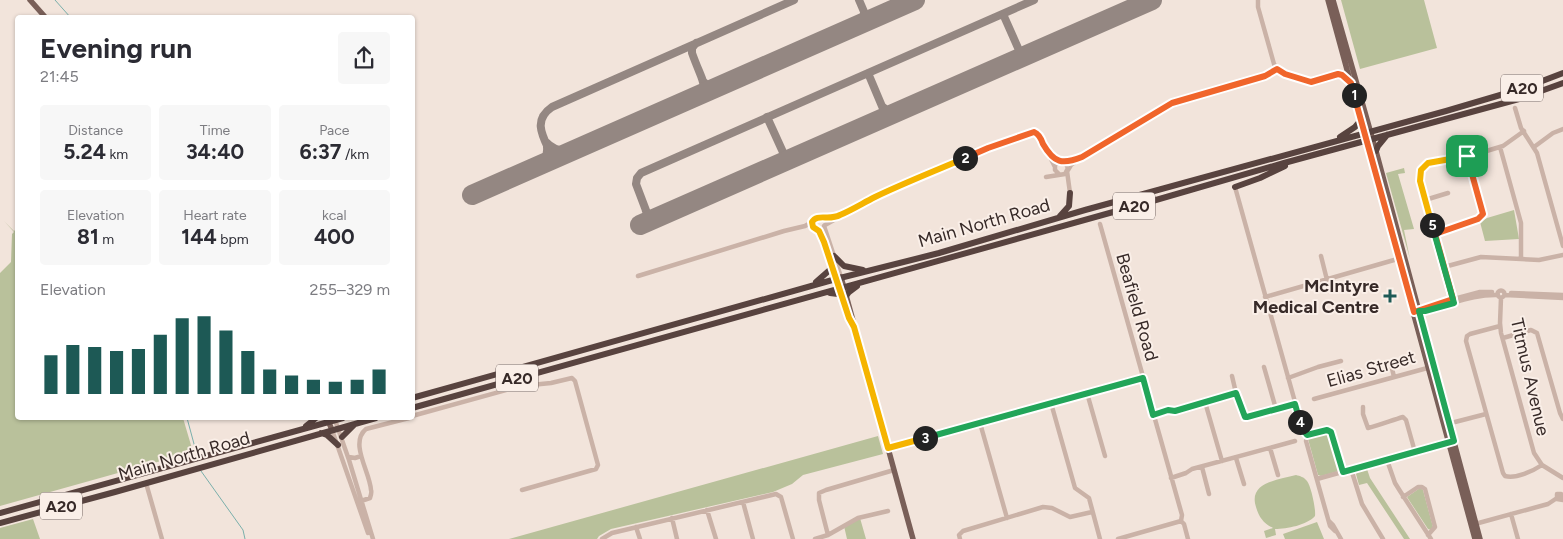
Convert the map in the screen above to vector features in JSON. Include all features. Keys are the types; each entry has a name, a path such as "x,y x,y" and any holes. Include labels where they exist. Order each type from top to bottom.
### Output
{"highway":[{"name":"Main North Road","path":"415,407 1297,160 1524,88 1563,73"},
{"name":"Main North Road","path":"415,397 838,278 976,243 1085,210 1335,141 1388,134 1519,99 1563,83"},
{"path":"1335,141 1355,127 1361,120"},
{"path":"1376,151 1388,134"},
{"path":"1234,186 1260,178 1297,160"},
{"path":"1070,193 1075,206 1079,210 1085,210"},
{"path":"1057,218 1069,206 1070,193"},
{"path":"834,256 844,266 866,271"},
{"path":"810,286 832,268"},
{"path":"824,293 838,294 845,298 849,292 862,282"},
{"path":"303,428 313,420"},
{"name":"Main North Road","path":"0,513 133,477 328,420"},
{"name":"Main North Road","path":"0,522 368,420"},
{"path":"342,437 356,423"},
{"path":"321,433 327,435 338,445"},
{"path":"133,477 143,479 146,483 148,478 160,469"}],"main road":[{"path":"25,0 38,15"},
{"path":"30,0 43,15"},
{"path":"1328,0 1361,120 1376,151 1402,258"},
{"path":"1333,0 1369,136 1383,200 1402,258 1451,442 1480,539"},
{"path":"1383,200 1386,199 1386,187"},
{"path":"838,278 854,327 913,539"},
{"path":"331,420 335,429"},
{"path":"1474,524 1475,539"}],"street":[{"path":"1258,0 1258,7 1272,59 1277,69 1285,74 1311,82 1338,74 1351,83"},
{"path":"1082,157 1058,163 1046,177 1065,174 1071,165 1082,157 1172,103 1265,76 1277,69"},
{"path":"1515,108 1524,131 1534,147 1563,246"},
{"path":"1534,147 1553,133 1563,129"},
{"path":"1454,301 1419,175 1424,166 1443,159 1467,156 1500,147 1524,131"},
{"path":"793,229 821,229 837,217 884,194 988,148 1036,132 1055,168 1065,179 1070,193"},
{"path":"1500,147 1520,223 1521,259"},
{"path":"1047,150 1053,158 1067,165 1070,193"},
{"path":"1435,234 1482,216 1483,211 1467,156"},
{"path":"1234,186 1295,404 1303,430 1307,435 1306,441 1316,479 1331,527 1340,539"},
{"path":"1425,200 1448,193"},
{"path":"638,276 805,226 816,218 837,217"},
{"path":"822,218 834,256 838,278"},
{"path":"812,222 824,242 832,268 838,278"},
{"name":"Beafield Road","path":"1100,224 1170,478 1182,515 1181,521 1184,524 1188,539"},
{"path":"1444,267 1481,257 1544,260 1563,255"},
{"path":"1320,256 1327,280"},
{"path":"1265,297 1402,258"},
{"path":"1417,311 1480,292 1501,295 1563,297"},
{"name":"Titmus Avenue","path":"1501,295 1500,326 1534,453 1542,465"},
{"path":"1500,326 1470,334 1466,339 1505,476 1509,477 1532,471 1542,465 1563,478"},
{"path":"1503,338 1532,330 1537,333 1563,419"},
{"path":"1288,378 1341,361"},
{"path":"1391,364 1394,377"},
{"path":"1264,367 1276,409"},
{"name":"Elias Street","path":"1314,400 1432,367"},
{"path":"1232,376 1245,417 1295,404"},
{"path":"415,415 521,386 545,384 572,378 575,381 598,465 596,469 522,490"},
{"path":"888,448 1143,378"},
{"path":"1087,393 1105,456"},
{"path":"1153,415 1168,410 1175,411 1236,393"},
{"path":"1205,402 1222,462"},
{"path":"1051,403 1075,488 1089,498 1100,539"},
{"path":"1363,407 1363,414 1368,428 1384,425 1390,420 1403,417 1406,420 1414,452"},
{"path":"1455,422 1486,414"},
{"path":"360,502 370,498 372,489 361,456 360,433 366,429 401,420"},
{"path":"980,423 1007,518"},
{"path":"335,429 338,445 360,502"},
{"path":"335,429 342,437 372,539"},
{"path":"1307,435 1327,430 1331,432 1343,472"},
{"path":"1170,478 1192,469 1295,441"},
{"path":"1316,479 1451,442"},
{"path":"1270,448 1274,467 1278,475"},
{"path":"348,457 355,458 361,456"},
{"path":"1236,458 1244,484"},
{"path":"1387,460 1395,483 1403,497 1430,537 1435,527 1425,489 1419,486 1403,497"},
{"path":"1202,467 1209,494"},
{"path":"1351,469 1362,504 1383,539"},
{"path":"828,535 819,493 894,470"},
{"path":"348,474 353,473"},
{"path":"1242,477 1248,475"},
{"path":"146,483 162,539"},
{"path":"1207,487 1214,485"},
{"path":"602,539 612,533 776,494 781,497 793,539"},
{"path":"1474,524 1548,504 1561,496"},
{"path":"743,502 752,539"},
{"path":"960,539 959,536 962,531 1043,508 1052,508 1070,517 1092,512"},
{"path":"707,510 716,539"},
{"path":"815,539 828,535 858,518 888,511"},
{"path":"1511,514 1518,539"},
{"path":"672,518 678,539"},
{"path":"1118,539 1181,521"},
{"path":"636,527 640,539"}],"green space":[{"path":"1341,0 1424,0 1437,48 1360,69"},
{"path":"1404,168 1405,173 1398,174 1414,229 1404,230 1410,259 1386,173"},
{"path":"1514,210 1519,239 1485,241 1480,222"},
{"path":"4,221 15,230 15,420 184,420 193,452 0,506 0,273 11,262 12,234 14,232"},
{"path":"1329,433 1340,469 1339,471 1321,476 1318,475 1308,437"},
{"path":"878,436 883,454 803,475 792,484 773,492 611,529 597,539 509,539"},
{"path":"1367,469 1370,478 1410,539 1404,539 1367,483 1359,485 1357,472"},
{"path":"1296,475 1305,479 1309,484 1315,516 1307,522 1296,526 1275,529 1276,535 1266,538 1264,531 1273,528 1264,522 1259,514 1256,507 1256,492 1260,487 1273,481"},
{"path":"1420,488 1423,490 1433,527 1431,530 1428,529 1407,497"},
{"path":"860,518 866,539 847,539 844,526"},
{"path":"33,519 40,539 0,539 0,528"},
{"path":"1317,522 1324,539 1285,539 1283,534"}],"waterway":[{"path":"55,0 68,15"},
{"path":"188,420 197,455"},
{"path":"201,471 243,530 245,539"}],"taxiway":[{"path":"550,152 542,134 541,122 546,112 552,107 794,0"},
{"path":"859,0 865,14 871,18 905,5"},
{"path":"650,221 636,184 637,178 641,173 1034,0"},
{"path":"830,37 857,25 861,22 864,12"},
{"path":"1003,14 1022,57"},
{"path":"671,107 695,96 704,88 704,83 692,53 692,48 696,43"},
{"path":"866,126 880,119 884,111 868,73"},
{"path":"704,82 713,87 729,83 745,75"},
{"path":"883,107 892,112 909,107"},
{"path":"767,117 787,161"},
{"path":"546,142 558,150 565,151 598,140"},
{"path":"512,178 540,164 547,154 547,147"},
{"path":"646,211 653,216 657,216 677,209"}],"runway":[{"path":"472,195 915,0"},
{"path":"640,225 1152,0"}],"place":[{"name":"McIntyre Medical Centre","path":"1390,296"}],"route":[{"path":"1467,156 1428,163 1422,167 1419,175 1420,181 1435,234 1444,267 1453,299 1454,303 1419,311 1454,441 1343,472 1333,434 1327,430 1307,435 1303,430 1295,404 1245,417 1236,393 1175,411 1168,410 1153,415 1143,378 888,448 854,327 849,318 824,242 819,231 812,224 814,218 837,217 988,148 1034,132 1039,135 1054,159 1069,162 1082,157 1172,103 1184,99 1265,76 1277,69 1285,74 1311,82 1338,74 1345,77 1351,83 1414,312 1453,299 1435,234 1482,217 1483,211 1467,156"}]}
